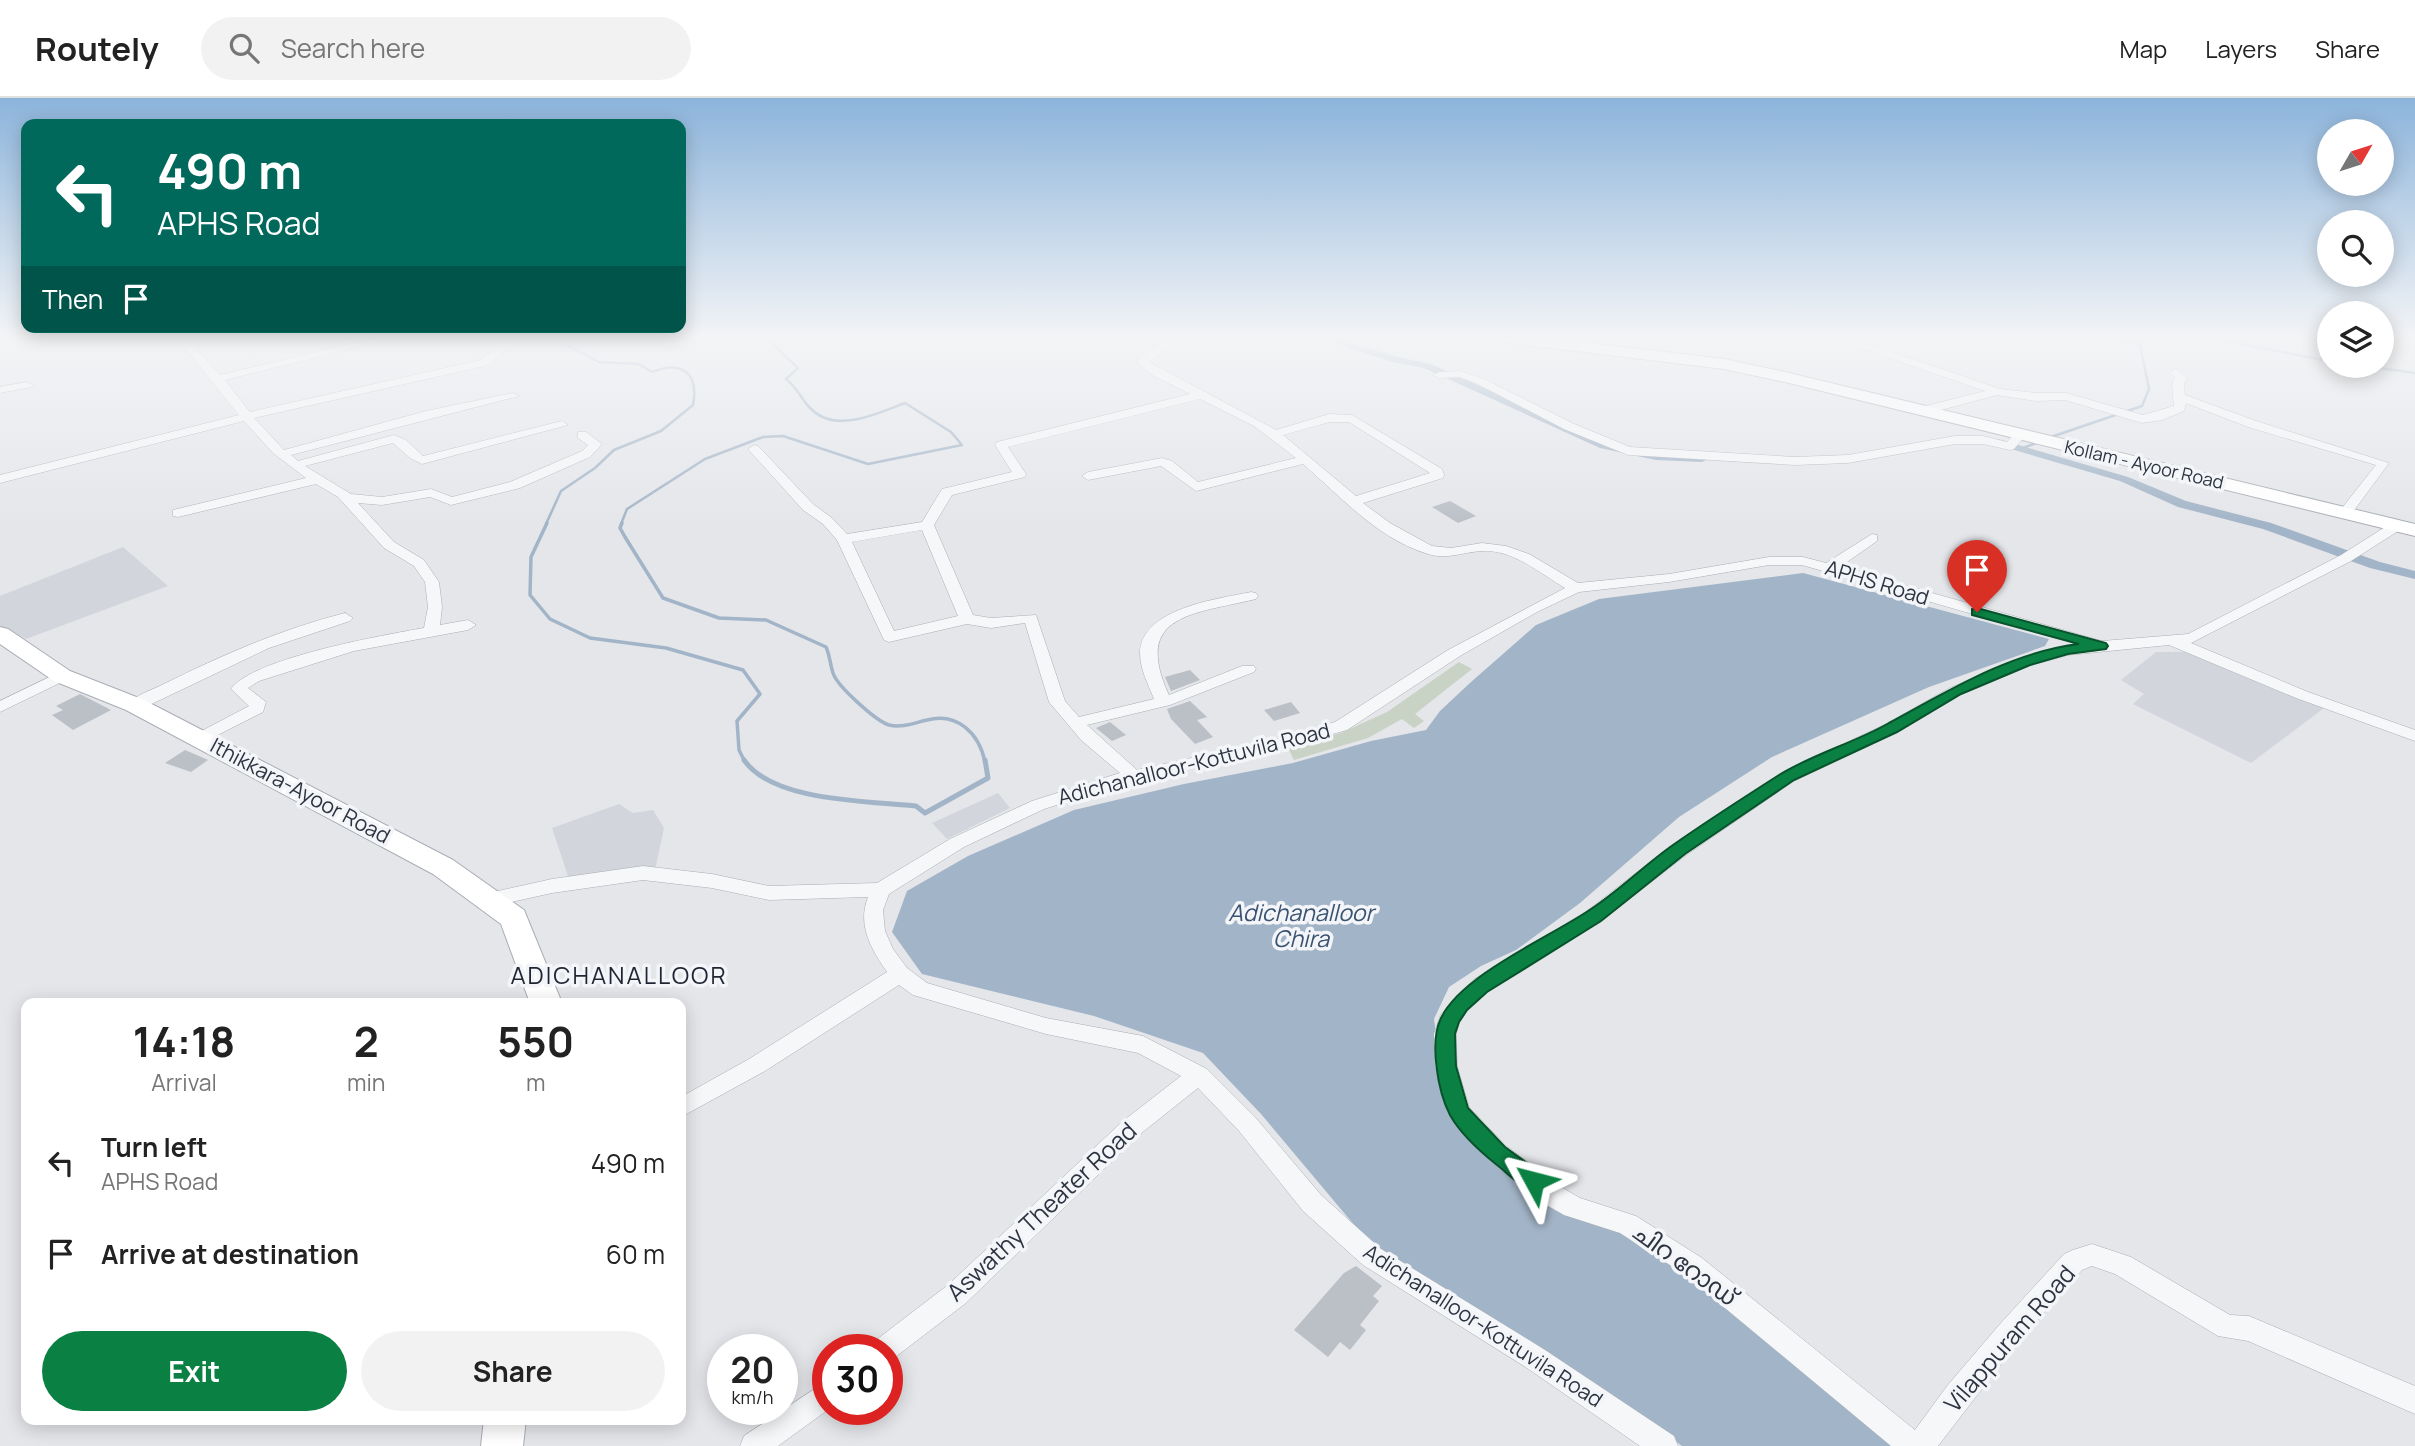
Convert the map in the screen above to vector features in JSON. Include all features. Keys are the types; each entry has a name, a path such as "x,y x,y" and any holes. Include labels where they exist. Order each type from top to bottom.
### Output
{"main road":[{"name":"Kollam - Ayoor Road","path":"1875,400 2406,528"},
{"name":"Ithikkara-Ayoor Road","path":"0,634 62,676 135,705 438,864 514,918 544,998"},
{"path":"502,1446 504,1425"}],"street":[{"path":"233,400 282,454 316,480 347,498 389,545 419,563 432,582 435,607 431,631"},
{"path":"0,479 105,450 322,400"},
{"path":"282,454 494,400"},
{"path":"844,539 926,525 947,492 1020,474 1001,445 1184,400"},
{"path":"1210,400 1274,435 1351,502 1429,550 1451,554 1486,547 1511,551 1576,588"},
{"path":"1517,400 1628,451 1795,461 1835,459 1955,440 1983,440 2010,446 2020,435"},
{"path":"1922,411 1966,400"},
{"path":"2084,400 2134,418 2158,417 2177,411 2180,408 2179,400"},
{"path":"2187,400 2252,424 2383,463 2345,513"},
{"path":"1274,435 1329,418 1352,419 1438,475 1351,502"},
{"path":"296,465 394,439 414,458 422,460 562,425"},
{"path":"347,498 382,501 431,493 451,501 515,485 586,454 596,444 582,435"},
{"path":"754,449 808,507 819,512 824,521 834,526 844,539 889,637 967,619 991,623 1031,618 1057,702 1075,723 1134,776"},
{"path":"1088,476 1162,462 1196,487 1304,460"},
{"path":"178,513 316,480"},
{"path":"926,525 967,619"},
{"name":"APHS Road","path":"1576,588 1670,578 1787,560 1829,568 2101,646 2174,641 2191,638 2298,580 2406,528"},
{"path":"1829,568 1872,538"},
{"name":"Adichanalloor-Kottuvila Road","path":"1576,588 1532,609 1454,653 1341,726 1279,744 1134,776 1038,805 957,843 881,890 873,910 875,932 884,952 900,974 920,989 1046,1026 1143,1045 1199,1075 1247,1124 1312,1203 1371,1257 1536,1359 1664,1446"},
{"path":"1164,702 1152,680 1148,651 1152,635 1160,624 1182,614 1251,596"},
{"path":"135,705 273,640 345,618"},
{"path":"200,739 257,708 258,702 239,689 250,680 341,649 468,625"},
{"path":"2174,641 2302,695 2415,736"},
{"name":"ചിറ റോഡ്","path":"1913,1446 1693,1266 1628,1224 1573,1207 1552,1195 1498,1153 1459,1112 1446,1066 1445,1034 1449,1020 1480,986 1594,916 1679,849 1788,777 1892,728 1956,691 2025,662 2067,650 2101,646"},
{"path":"1075,723 1164,702 1248,669"},
{"path":"0,707 62,676"},
{"path":"489,900 552,886 643,873 688,877 769,893 881,890"},
{"path":"686,1105 757,1065 900,974"},
{"name":"Aswathy Theater Road","path":"903,1335 957,1294 1131,1128 1199,1075"},
{"name":"Vilappuram Road","path":"1922,1446 1957,1396 2018,1323 2073,1262 2092,1255 2122,1265 2227,1327 2249,1329 2415,1400"},
{"path":"754,1446 812,1404"},
{"path":"514,1425 525,1446"}],"shaded area":[{"path":"123,547 168,586 26,639 0,626 0,596"},
{"path":"2156,652 2193,652 2324,708 2251,763 2133,704 2144,694 2121,680"},
{"path":"998,793 1010,808 947,839 932,823"},
{"path":"619,804 633,813 653,810 664,828 655,870 569,879 552,828"}],"green space":[{"path":"1459,662 1472,669 1415,714 1424,721 1414,728 1402,719 1368,738 1294,760 1288,748 1341,733 1387,712"}],"water":[{"name":"Adichanalloor Chira","path":"1803,573 2049,639 2045,646 1929,687 1772,757 1679,817 1580,903 1516,950 1481,966 1449,987 1434,1019 1443,1084 1465,1131 1639,1238 1911,1446 1682,1446 1595,1383 1455,1298 1366,1239 1261,1114 1203,1053 1094,1016 922,974 892,932 907,891 968,856 1074,810 1184,784 1293,763 1371,741 1426,730 1440,711 1536,625 1599,599"}],"building":[{"path":"1450,501 1476,516 1458,523 1432,507"},
{"path":"1190,670 1200,680 1171,691 1165,677"},
{"path":"80,694 111,710 73,730 52,715 63,710 56,706"},
{"path":"1190,701 1207,717 1197,720 1213,737 1195,744 1171,719 1167,709"},
{"path":"1291,702 1300,713 1274,721 1264,710"},
{"path":"1110,722 1126,735 1112,741 1096,728"},
{"path":"185,750 208,760 191,772 165,763"},
{"path":"1356,1266 1382,1286 1373,1296 1379,1301 1360,1325 1366,1330 1350,1350 1340,1342 1328,1357 1294,1330 1344,1273"}],"waterway":[{"path":"546,524 561,491 595,468 614,450 661,431 693,405 693,400"},
{"path":"621,524 627,509 705,459 763,437 783,436 868,464 962,445 951,432 905,403 870,416 845,421 821,416 804,400"},
{"path":"1502,400 1604,446 1656,457 1702,459"},
{"path":"2048,438 2142,406 2145,400"},
{"path":"1998,442 2124,479 2182,504 2267,526 2375,565 2415,575"},
{"path":"2023,448 2036,443"},
{"path":"547,523 531,557 530,595 550,619 590,638 666,648 743,670 760,694 737,721 739,750 744,760"},
{"path":"622,523 620,528 663,598 719,618 766,620 826,647 836,679 875,717 894,726 938,718 957,722 978,742 985,762"},
{"path":"744,760 758,774 799,792 823,797 916,806 925,813 988,778 985,760"}],"district":[{"name":"ADICHANALLOOR","path":"619,976"}],"route":[{"path":"1534,1181 1477,1133 1459,1112 1453,1098 1446,1066 1445,1034 1449,1020 1460,1005 1480,986 1594,916 1679,849 1788,777 1892,728 1956,691 2025,662 2067,650 2101,646 1977,612"}]}
